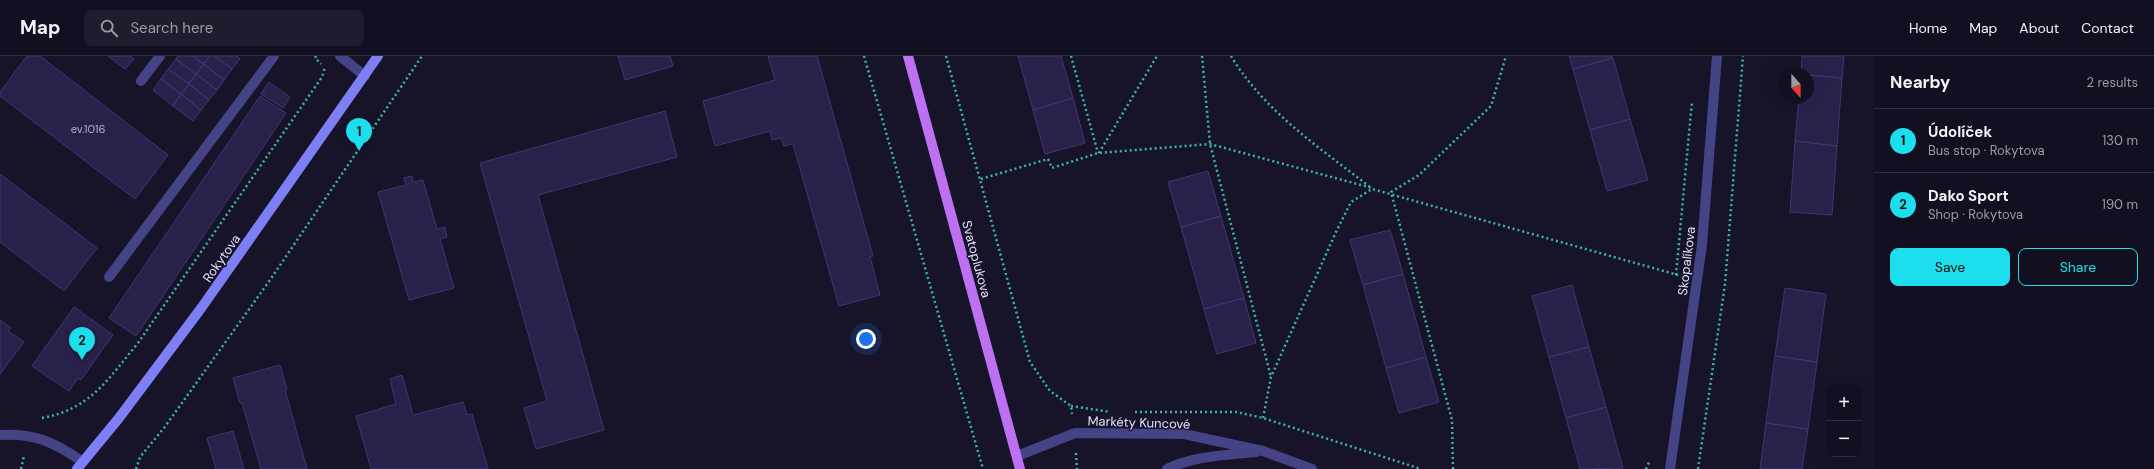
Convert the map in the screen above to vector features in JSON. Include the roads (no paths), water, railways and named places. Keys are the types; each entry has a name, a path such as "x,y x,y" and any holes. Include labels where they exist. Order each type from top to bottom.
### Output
{"main road":[{"name":"Rokytova","path":"80,465 119,418 184,331 378,56"},
{"name":"Svatoplukova","path":"908,56 1020,469"}],"street":[{"path":"141,82 160,56"},
{"path":"109,276 274,56"},
{"path":"340,56 365,76"},
{"name":"Skopalíkova","path":"1670,469 1702,245 1717,56"},
{"name":"Markéty Kuncové","path":"1017,456 1075,434 1184,434 1264,451 1312,469"},
{"path":"5,435 28,436 49,441 80,465"},
{"name":"Markéty Kuncové","path":"1167,469 1214,457 1264,451"}],"place":[{"name":"Údolíček","path":"359,151"},
{"name":"Dako Sport","path":"82,360"}]}
